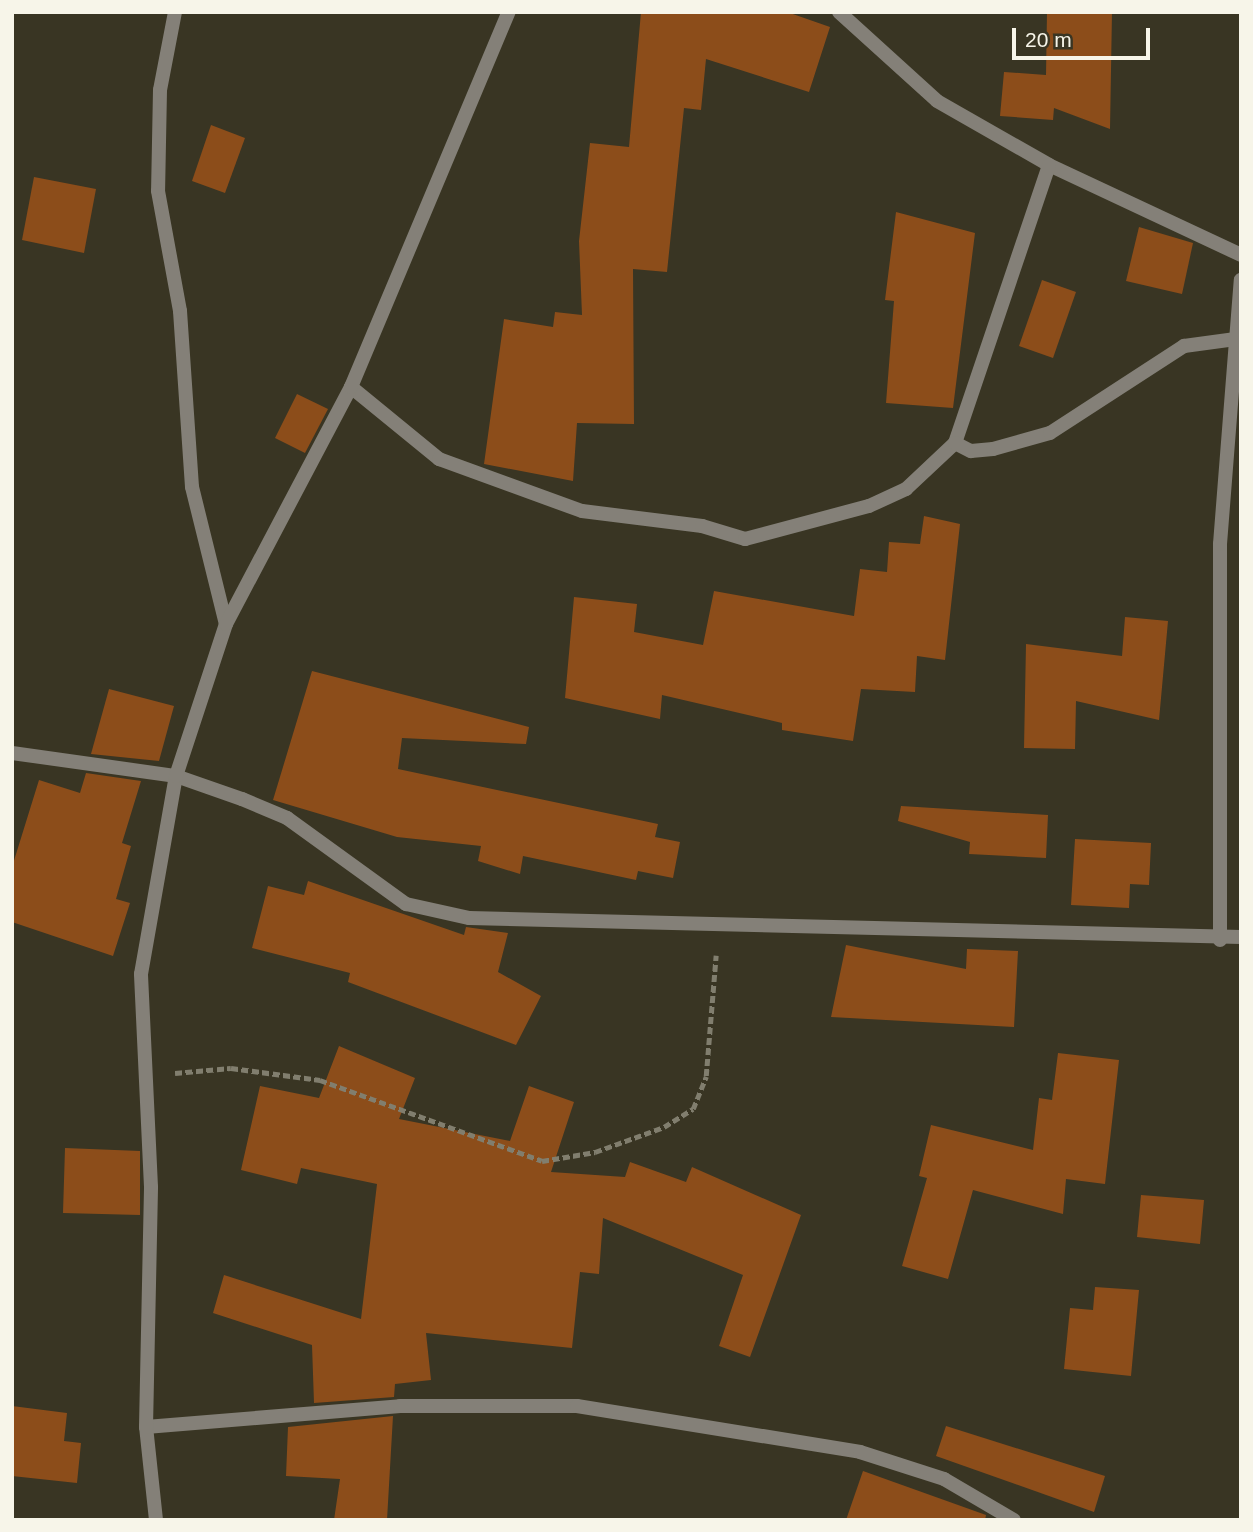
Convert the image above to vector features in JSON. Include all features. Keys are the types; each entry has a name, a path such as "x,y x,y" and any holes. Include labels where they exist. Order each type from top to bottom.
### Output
{"street":[{"path":"175,12 160,90 158,191 180,311 192,487 226,624"},
{"path":"156,1520 146,1427 149,1076 141,974 176,776 226,624 351,387 509,12"},
{"path":"839,12 937,101 1049,165 1241,255"},
{"path":"351,387 439,459 582,511 702,526 745,539 869,506 906,489 955,443 1049,165"},
{"path":"1220,940 1220,544 1241,280"},
{"path":"955,443 971,451 1038,437 1184,346 1236,339"},
{"path":"12,753 176,776 287,818 390,895 426,911 527,924 719,919 862,923 940,934 1220,940 1241,937"},
{"path":"146,1427 400,1406 577,1406 860,1452 944,1479 1014,1520"}],"path":[{"path":"149,1076 232,1068 320,1080 542,1161 595,1152 664,1127 693,1109 701,1094 719,919"}],"building":[{"path":"641,12 787,12 830,27 809,92 706,59 701,110 684,108 667,272 633,269 634,424 577,423 573,481 484,464 504,319 553,327 555,312 582,315 579,241 590,143 629,147"},
{"path":"1047,12 1112,12 1110,129 1054,108 1053,120 1000,116 1004,72 1046,75"},
{"path":"211,125 245,138 225,193 192,181"},
{"path":"34,177 96,189 84,253 22,240"},
{"path":"896,212 975,233 953,408 886,403 894,301 885,300"},
{"path":"1139,227 1193,243 1182,294 1126,281"},
{"path":"1042,280 1076,292 1053,358 1019,346"},
{"path":"297,394 328,409 305,453 275,438"},
{"path":"924,516 960,524 945,660 917,656 915,692 861,689 853,741 782,730 782,723 662,695 660,719 565,698 574,597 637,604 634,632 703,645 714,591 854,616 860,569 887,572 889,542 920,544"},
{"path":"1125,617 1168,621 1159,720 1076,701 1075,749 1024,748 1026,644 1122,656"},
{"path":"312,671 529,727 526,744 402,738 398,769 658,824 655,837 680,842 673,878 638,871 636,880 523,856 520,874 478,861 481,846 397,837 273,800"},
{"path":"109,689 174,706 159,761 91,754"},
{"path":"86,773 141,781 122,843 131,846 116,899 130,903 113,956 12,922 12,867 39,780 80,793"},
{"path":"901,806 1048,815 1046,858 969,854 970,842 898,821"},
{"path":"1075,839 1151,843 1149,885 1130,884 1129,908 1071,905"},
{"path":"308,881 464,935 466,927 508,933 498,972 541,996 516,1045 348,982 350,973 252,948 268,886 304,895"},
{"path":"846,945 966,969 967,949 1018,951 1014,1027 831,1017"},
{"path":"339,1046 415,1078 399,1119 510,1141 529,1086 574,1102 551,1172 625,1177 630,1162 686,1182 692,1167 801,1215 750,1357 719,1346 743,1275 603,1218 599,1274 580,1272 572,1348 426,1333 431,1380 395,1384 394,1397 314,1403 312,1345 213,1313 224,1275 361,1319 377,1184 301,1168 297,1184 241,1170 260,1086 319,1098"},
{"path":"1058,1053 1119,1060 1105,1184 1066,1179 1063,1214 973,1190 948,1279 902,1266 927,1178 919,1176 931,1125 1033,1150 1039,1098 1052,1100"},
{"path":"65,1148 140,1151 140,1215 63,1213"},
{"path":"1141,1195 1204,1200 1200,1244 1137,1237"},
{"path":"1095,1287 1139,1290 1131,1376 1064,1369 1070,1308 1093,1310"},
{"path":"12,1406 67,1413 64,1441 81,1443 77,1483 12,1476"},
{"path":"393,1416 387,1520 334,1520 340,1479 286,1476 288,1427"},
{"path":"946,1426 1105,1476 1094,1512 936,1456"},
{"path":"863,1471 986,1515 985,1520 846,1520"}]}
